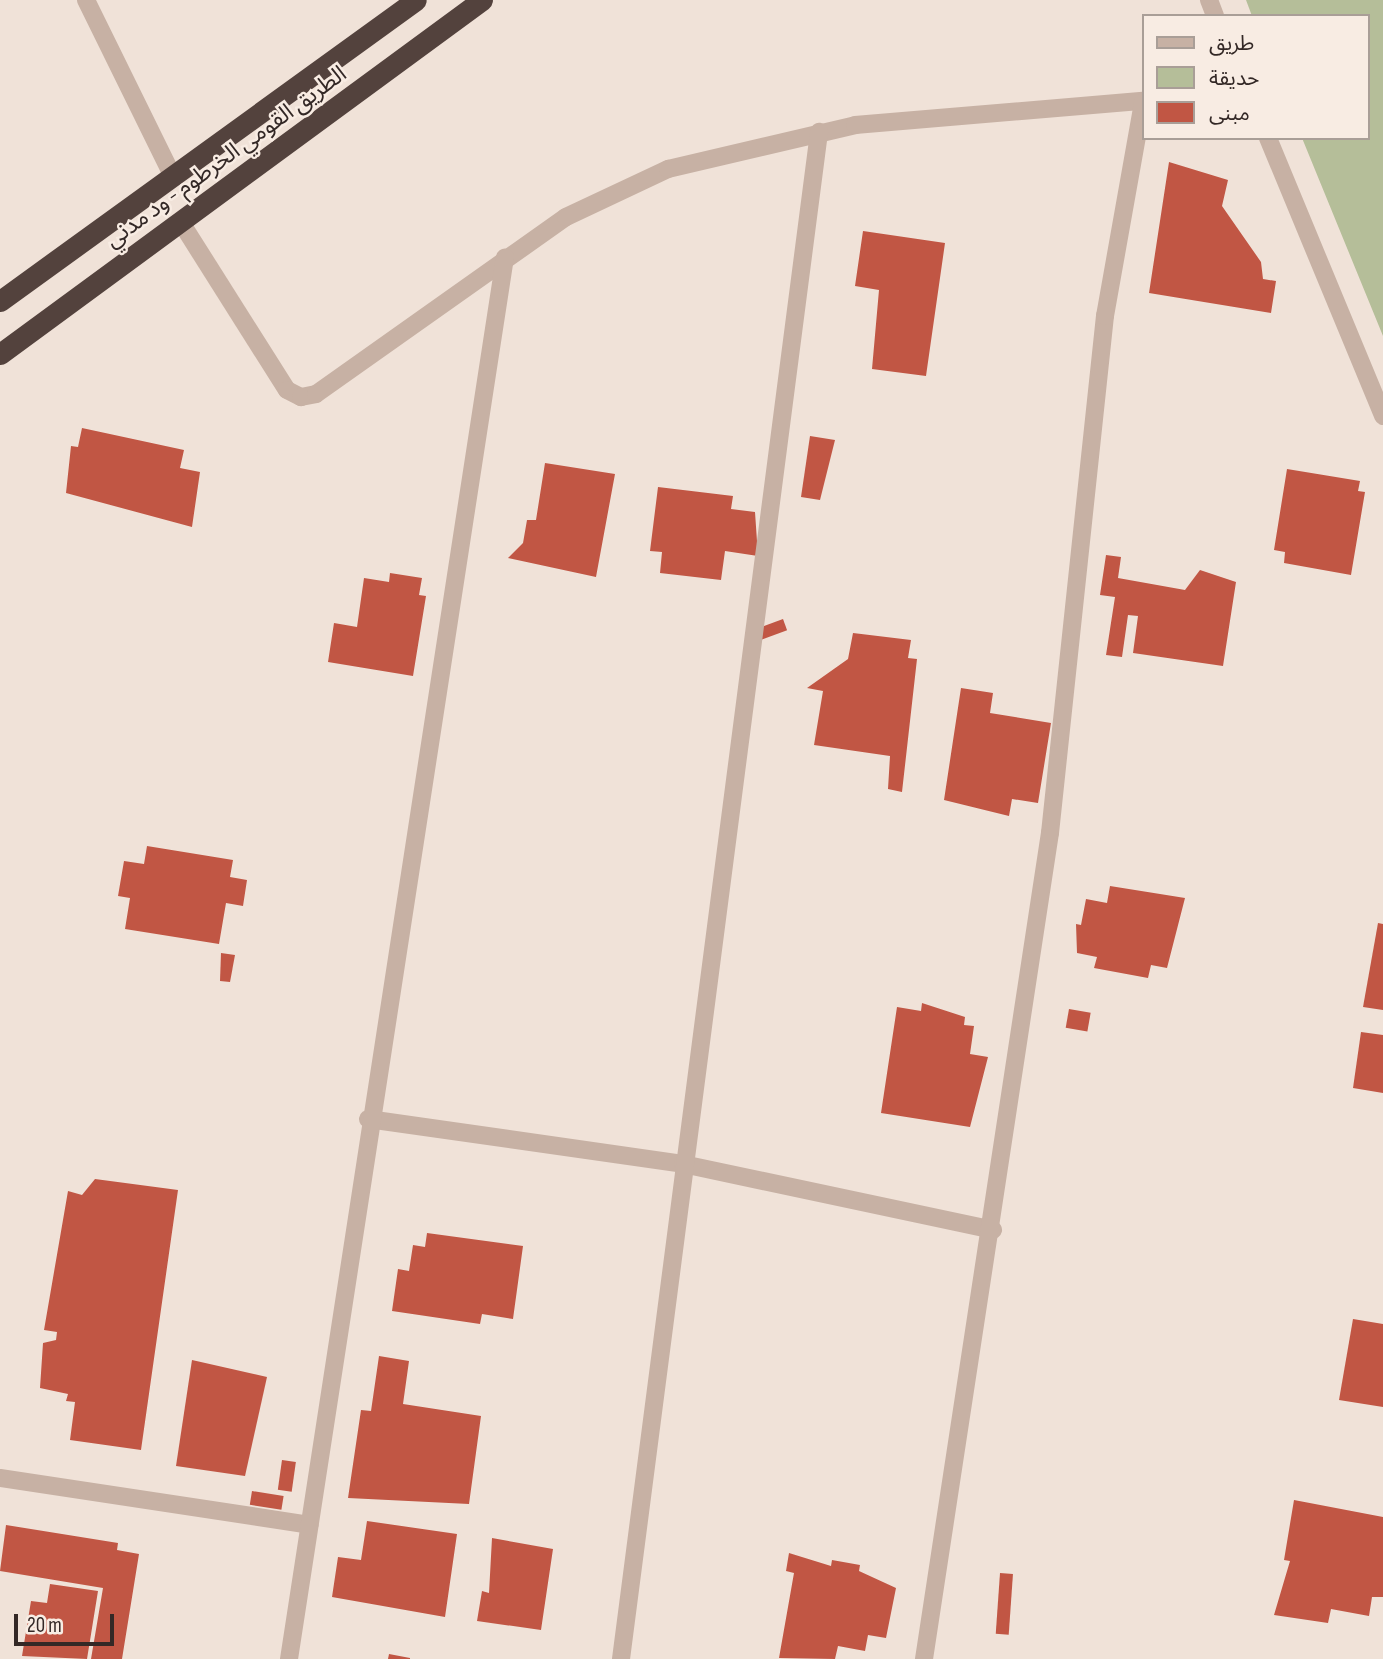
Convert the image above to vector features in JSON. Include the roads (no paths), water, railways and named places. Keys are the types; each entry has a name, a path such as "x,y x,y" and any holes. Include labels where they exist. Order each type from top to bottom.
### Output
{"highway":[{"name":"الطريق القومي الخرطوم - ود مدني","path":"0,301 416,0"},
{"name":"الطريق القومي الخرطوم - ود مدني","path":"0,354 182,224 482,0"}],"street":[{"path":"86,0 172,175"},
{"path":"182,224 287,390 301,397 316,394 566,217 668,169 819,132 1142,102"},
{"path":"924,1659 993,1230 1050,833 1105,316 1142,108"},
{"path":"621,1659 683,1164 819,132"},
{"path":"1269,140 1383,416"},
{"path":"289,1659 368,1119 505,258"},
{"path":"368,1119 683,1164 993,1230"},
{"path":"0,1478 309,1525"}]}
